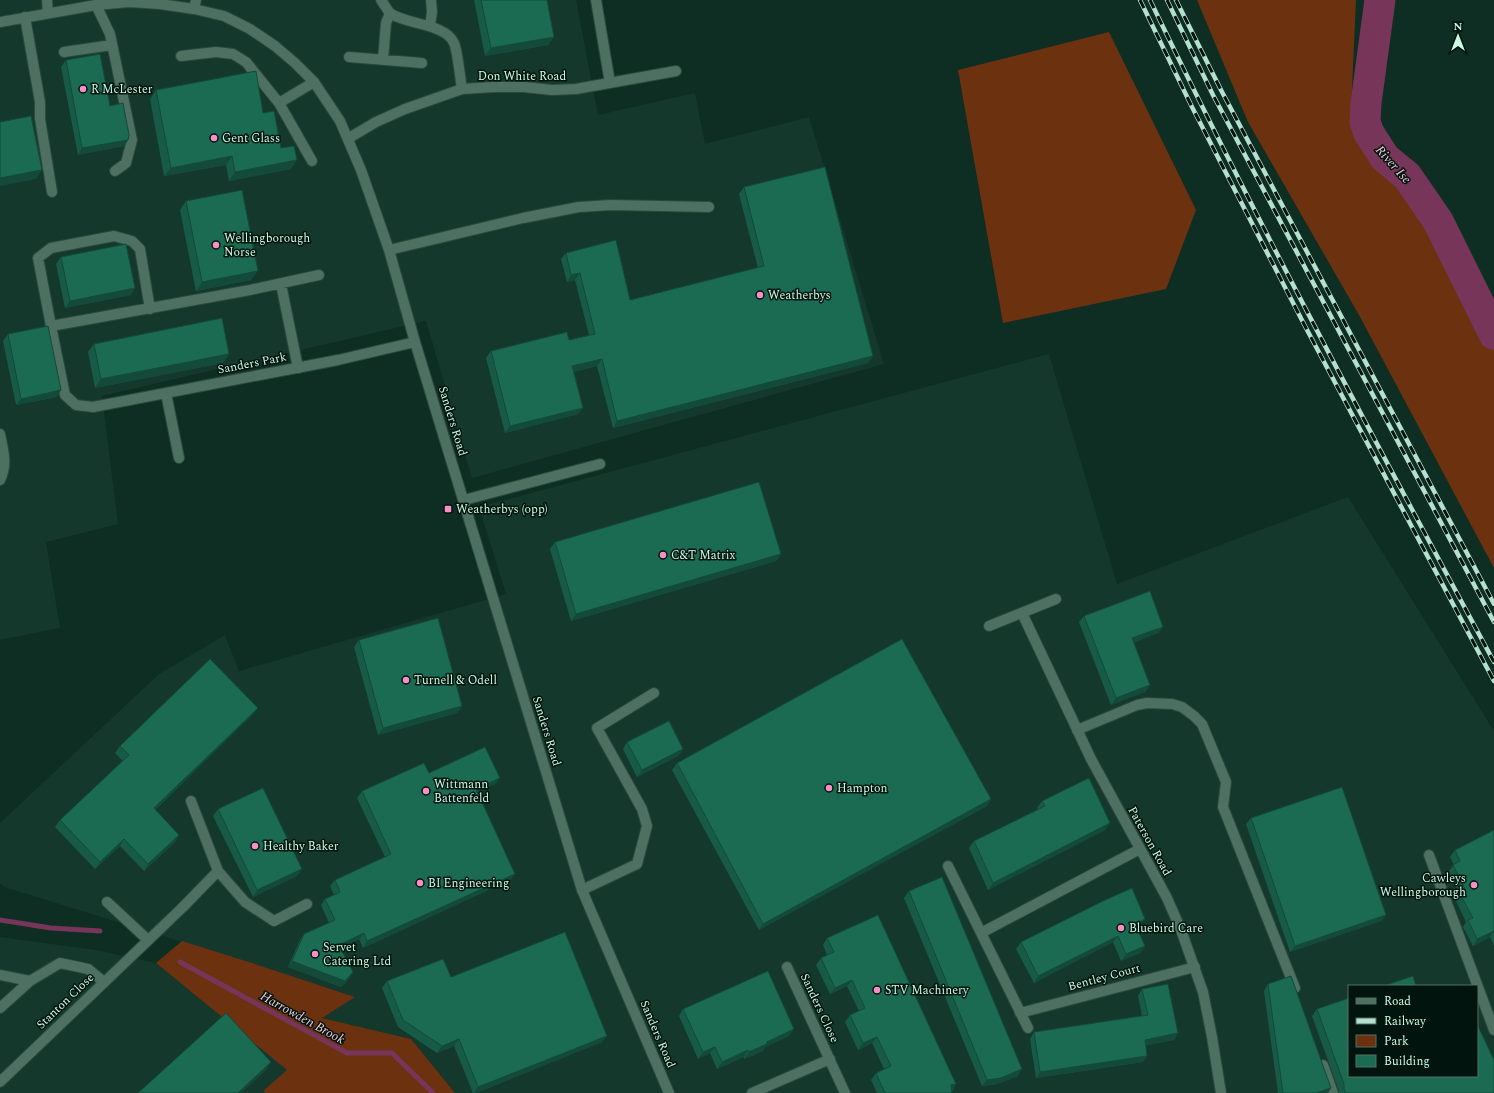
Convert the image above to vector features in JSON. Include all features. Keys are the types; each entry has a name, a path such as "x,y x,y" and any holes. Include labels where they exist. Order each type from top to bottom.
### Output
{"street":[{"path":"47,0 48,13"},
{"path":"382,0 390,13 410,21 430,26 445,34 454,42 462,89"},
{"path":"430,26 432,12 431,0"},
{"path":"596,0 610,83"},
{"name":"Sanders Road","path":"0,22 96,5 130,2 196,4 250,29 275,46 314,82 340,121 361,170 389,250 582,890 669,1093"},
{"path":"96,5 110,34 132,140 126,163 115,171"},
{"path":"383,60 386,23 390,13"},
{"path":"25,17 40,102 40,119 52,192"},
{"path":"64,52 112,45"},
{"path":"182,56 216,52 233,54 246,62 279,103 312,162"},
{"path":"349,57 422,62"},
{"name":"Don White Road","path":"348,138 376,122 405,109 462,89 524,87 552,90 576,89 676,71"},
{"path":"279,103 314,82"},
{"path":"389,250 523,218 579,207 611,205 709,208"},
{"path":"150,309 140,250 132,241 114,236 51,248 38,258 51,326 150,309 281,284 319,275"},
{"path":"281,284 298,368"},
{"name":"Sanders Park","path":"51,326 65,395 76,405 93,407 298,368 416,342"},
{"path":"166,393 179,458"},
{"path":"0,434 4,456 4,471 0,480"},
{"path":"464,500 600,464"},
{"path":"989,626 1056,599"},
{"name":"Paterson Road","path":"1022,613 1091,759 1167,898 1195,966 1203,992 1221,1093"},
{"path":"582,890 637,864 647,826 642,809 597,728 654,693"},
{"path":"1077,730 1136,705 1158,702 1182,707 1202,724 1226,782 1223,807 1299,1000"},
{"path":"191,801 218,871 245,902 274,921 307,904"},
{"path":"981,933 1140,849"},
{"path":"1429,855 1477,985"},
{"path":"948,866 1028,1028"},
{"name":"Stanton Close","path":"0,1082 183,907 218,871"},
{"path":"107,902 148,940"},
{"path":"0,1008 30,981 60,963 88,969 104,982"},
{"name":"Bentley Court","path":"1020,1013 1195,966"},
{"name":"Sanders Close","path":"787,967 845,1093"},
{"path":"0,975 30,981"},
{"path":"1478,987 1494,1030"},
{"path":"1320,1056 1333,1093"},
{"name":"Sanders Close","path":"752,1093 830,1059"}],"shaded area":[{"path":"0,0 576,0 598,115 695,93 705,144 809,117 884,364 472,478 426,321 102,396 118,524 46,542 60,628 0,640"},
{"path":"1049,354 1117,584 1348,497 1494,731 1494,1093 455,1093 411,1039 322,1018 354,997 258,965 4,887 0,883 0,823 159,674 225,635 239,671 506,594 479,507"},
{"path":"0,937 96,950 156,963 288,1070 263,1091 266,1093 0,1093"}],"green space":[{"path":"1197,0 1356,0 1351,110 1373,108 1369,133 1385,158 1407,176 1438,221 1494,334 1494,568 1359,315 1248,122"},
{"path":"1109,32 1196,210 1166,289 1003,323 958,70"},
{"path":"182,941 355,997 322,1018 411,1039 455,1093 266,1093 263,1091 287,1070 156,963"}],"building":[{"path":"481,0 547,0 554,37 491,48"},
{"name":"R McLester","path":"100,54 110,106 123,103 129,135 128,140 82,148 66,60"},
{"name":"Gent Glass","path":"256,71 263,113 274,111 281,148 294,146 297,160 235,172 232,156 171,168 156,90"},
{"path":"31,116 42,170 0,178 0,122"},
{"name":"Weatherbys","path":"825,167 873,356 617,421 602,359 572,366 583,408 510,426 491,351 567,332 569,340 595,334 580,273 571,275 566,253 616,240 630,300 764,266 744,187"},
{"name":"Wellingborough Norse","path":"242,190 258,271 202,282 186,201"},
{"path":"126,244 135,288 70,301 61,257"},
{"path":"222,318 229,354 101,379 94,344"},
{"path":"48,326 61,390 21,399 8,334"},
{"name":"C&T Matrix","path":"759,482 781,554 576,614 555,542"},
{"path":"1150,591 1163,627 1132,638 1150,685 1116,698 1084,616"},
{"name":"Turnell & Odell","path":"438,618 462,706 383,728 359,640"},
{"name":"Hampton","path":"902,639 991,799 763,924 677,763"},
{"path":"210,659 258,708 154,808 179,835 148,864 124,839 100,862 60,820 129,755 120,746"},
{"path":"669,721 683,749 642,770 627,742"},
{"path":"485,747 500,778 476,789 515,874 367,941 364,933 339,945 353,972 345,981 292,961 304,934 335,920 325,899 340,892 335,880 391,854 362,791 424,763 429,773"},
{"path":"1089,778 1110,823 993,883 974,841 1045,806 1042,801"},
{"path":"1342,787 1386,915 1295,946 1251,818"},
{"name":"Healthy Baker","path":"263,788 302,869 257,890 218,809"},
{"name":"Cawleys Wellingborough","path":"1494,830 1494,931 1477,939 1468,920 1473,918 1460,894 1466,891 1453,865 1460,861 1455,850"},
{"path":"942,877 1022,1069 1001,1078 987,1080 909,891"},
{"path":"1132,888 1145,919 1135,924 1145,946 1126,954 1118,936 1038,976 1021,942"},
{"name":"STV Machinery","path":"878,915 956,1084 951,1085 952,1093 885,1093 876,1073 891,1066 877,1037 863,1043 850,1015 865,1008 852,980 835,988 821,958 834,952 827,938"},
{"path":"565,932 607,1036 478,1087 459,1039 442,1046 403,1020 387,981 443,959 451,977"},
{"path":"768,971 794,1029 767,1042 767,1044 749,1052 748,1050 722,1062 715,1047 703,1052 683,1009"},
{"path":"1291,976 1331,1088 1316,1093 1283,1093 1268,984"},
{"path":"1413,976 1416,985 1386,985"},
{"path":"1168,984 1178,1033 1145,1040 1147,1056 1040,1072 1034,1032 1148,1015 1142,989"},
{"path":"1348,998 1348,1077 1478,1077 1478,1026 1494,1060 1494,1093 1345,1093 1344,1084 1317,1009"},
{"path":"226,1013 271,1062 238,1093 138,1093"}],"waterway":[{"name":"River Ise","path":"1380,0 1366,103 1365,122 1369,133 1385,158 1407,176 1438,221 1494,334"},
{"name":"Harrowden Brook","path":"0,920 51,928 100,931"},
{"name":"Harrowden Brook","path":"180,962 347,1053 392,1053 433,1093"}],"railway":[{"path":"1140,0 1192,107 1306,328 1494,681"},
{"path":"1150,0 1275,250 1494,662"},
{"path":"1167,0 1213,95 1494,622"},
{"path":"1176,0 1221,90 1494,604"}],"place":[{"name":"R McLester","path":"83,89"},
{"name":"Gent Glass","path":"214,138"},
{"name":"Wellingborough Norse","path":"216,245"},
{"name":"Weatherbys","path":"760,295"},
{"name":"Weatherbys (opp)","path":"448,509"},
{"name":"C&T Matrix","path":"663,555"},
{"name":"Turnell & Odell","path":"406,680"},
{"name":"Hampton","path":"829,788"},
{"name":"Wittmann Battenfeld","path":"426,791"},
{"name":"Healthy Baker","path":"255,846"},
{"name":"BI Engineering","path":"420,883"},
{"name":"Cawleys Wellingborough","path":"1474,885"},
{"name":"Bluebird Care","path":"1121,928"},
{"name":"Servet Catering Ltd","path":"315,954"},
{"name":"STV Machinery","path":"877,990"}]}
